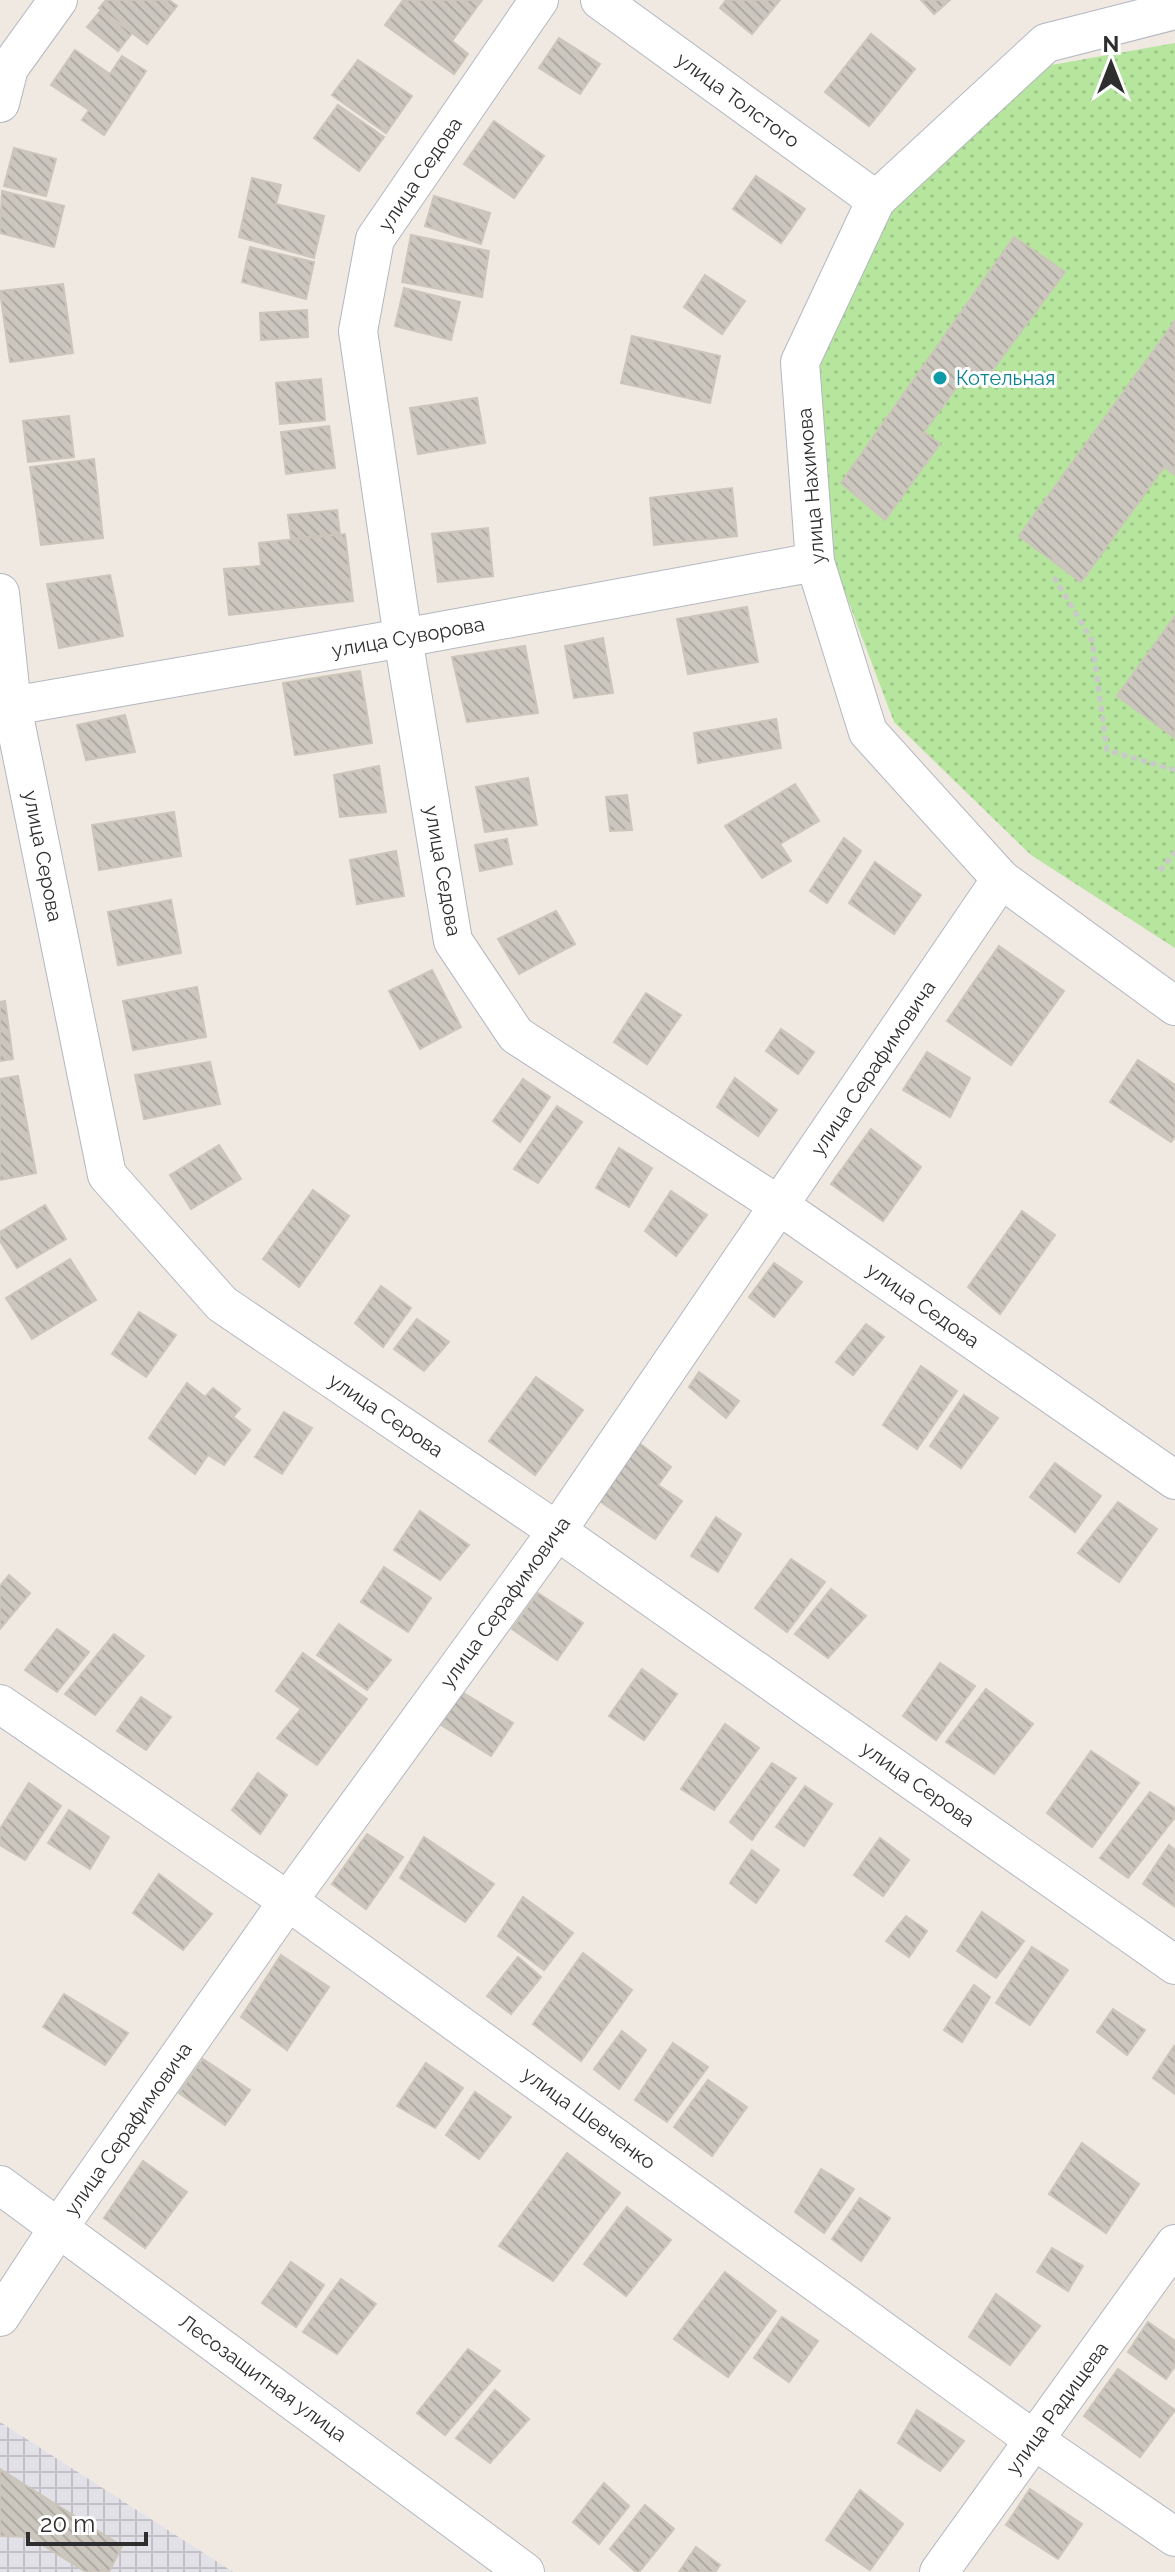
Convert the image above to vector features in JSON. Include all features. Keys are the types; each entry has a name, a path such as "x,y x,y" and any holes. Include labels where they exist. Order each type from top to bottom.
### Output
{"street":[{"path":"0,103 9,68 58,0"},
{"name":"улица Седова","path":"539,0 375,239 358,331 403,638 453,941 516,1035 780,1206 1175,1480"},
{"name":"улица Толстого","path":"600,0 876,200"},
{"name":"улица Нахимова","path":"1175,10 1046,43 876,200 800,362 815,562 868,732 1001,879 1175,1006"},
{"name":"улица Суворова","path":"6,707 815,562"},
{"name":"улица Серова","path":"0,593 6,707 107,1175 222,1304 557,1531 1175,1965"},
{"name":"улица Серафимовича","path":"0,2317 59,2227 288,1901 557,1531 1001,879"},
{"name":"улица Шевченко","path":"0,1704 288,1901 1034,2440 1175,2537"},
{"name":"Лесозащитная улица","path":"0,2185 525,2572"},
{"name":"улица Радищева","path":"939,2572 1175,2244"}],"path":[{"path":"1054,577 1092,640 1107,750 1175,770"},
{"path":"1160,871 1175,852"}],"shaded area":[{"path":"0,2422 233,2572 0,2572"}],"green space":[{"path":"1175,43 1175,948 1031,855 894,722 834,563 819,365 895,205 1046,66"}],"building":[{"path":"106,0 169,0 177,6 147,44 99,8"},
{"path":"403,0 482,0 452,41 468,54 454,74 385,25"},
{"path":"726,0 780,0 752,34 720,8"},
{"path":"921,0 950,0 934,14"},
{"path":"101,10 132,33 118,51 87,27"},
{"path":"871,34 915,69 869,126 825,92"},
{"path":"559,38 600,64 580,94 539,68"},
{"path":"75,50 110,74 122,56 146,71 104,135 82,120 89,110 51,85"},
{"path":"358,60 412,96 386,133 332,95"},
{"path":"338,105 384,137 359,171 314,138"},
{"path":"494,121 544,156 514,198 464,164"},
{"path":"14,148 56,159 46,196 4,186"},
{"path":"756,176 805,209 781,243 733,209"},
{"path":"252,178 281,185 276,204 324,216 314,258 239,237"},
{"path":"2,191 64,206 54,247 0,233"},
{"path":"434,196 490,213 481,244 425,226"},
{"path":"411,235 489,251 482,297 402,282"},
{"name":"Котельная","path":"1014,237 1065,272 983,383 968,372 924,432 940,444 885,520 841,483"},
{"path":"250,247 314,262 306,299 242,282"},
{"path":"705,275 745,301 722,334 684,307"},
{"path":"63,284 73,353 10,362 0,291"},
{"path":"404,288 460,302 451,340 395,326"},
{"path":"307,310 308,337 261,340 260,313"},
{"path":"1175,321 1175,475 1164,467 1081,582 1019,536"},
{"path":"632,336 720,356 710,403 621,383"},
{"path":"321,379 325,420 280,424 276,383"},
{"path":"477,398 485,443 418,454 410,408"},
{"path":"69,416 74,457 28,462 23,421"},
{"path":"329,426 335,468 286,474 281,432"},
{"path":"94,459 103,538 41,545 30,467"},
{"path":"732,488 737,536 654,545 650,498"},
{"path":"337,510 340,534 291,539 288,515"},
{"path":"488,528 493,576 438,582 432,534"},
{"path":"345,534 353,601 229,615 224,569 261,566 259,543"},
{"path":"110,575 123,636 59,648 47,584"},
{"path":"747,607 758,662 688,674 677,619"},
{"path":"1175,616 1175,738 1117,696"},
{"path":"603,638 613,693 574,698 565,646"},
{"path":"525,646 538,713 467,722 452,657"},
{"path":"360,671 372,743 295,755 283,683"},
{"path":"125,715 135,752 86,760 77,725"},
{"path":"776,719 781,748 698,763 694,733"},
{"path":"379,766 386,812 340,817 334,775"},
{"path":"528,778 537,825 485,832 476,787"},
{"path":"795,784 819,821 780,844 791,861 762,878 725,826"},
{"path":"627,795 632,830 610,831 606,797"},
{"path":"174,812 181,856 99,870 92,825"},
{"path":"844,838 861,851 827,903 810,891"},
{"path":"507,839 512,864 480,871 475,845"},
{"path":"396,851 404,896 357,904 350,860"},
{"path":"875,862 921,895 894,934 849,903"},
{"path":"171,900 181,953 118,965 108,912"},
{"path":"556,911 575,944 519,974 498,939"},
{"path":"999,946 1064,991 1011,1065 947,1021"},
{"path":"432,970 461,1027 420,1049 389,991"},
{"path":"197,987 206,1037 133,1050 123,1001"},
{"path":"646,993 681,1015 647,1064 614,1042"},
{"path":"5,1001 13,1059 0,1061 0,1002"},
{"path":"781,1029 814,1052 798,1074 766,1051"},
{"path":"927,1052 970,1078 950,1117 903,1090"},
{"path":"1138,1060 1175,1085 1175,1137 1171,1142 1110,1102"},
{"path":"210,1062 220,1104 144,1119 135,1075"},
{"path":"18,1076 36,1173 0,1180 0,1079"},
{"path":"735,1078 777,1110 758,1136 717,1107"},
{"path":"523,1079 550,1097 520,1142 493,1121"},
{"path":"557,1106 582,1122 538,1183 514,1169"},
{"path":"871,1129 921,1167 883,1221 831,1184"},
{"path":"219,1145 241,1179 191,1209 170,1175"},
{"path":"619,1148 652,1168 629,1207 596,1188"},
{"path":"313,1190 349,1216 299,1287 263,1259"},
{"path":"671,1191 707,1215 676,1256 645,1231"},
{"path":"45,1205 66,1239 17,1268 0,1241 0,1232"},
{"path":"1022,1211 1055,1235 1000,1314 968,1287"},
{"path":"70,1259 96,1300 32,1339 6,1298"},
{"path":"774,1263 802,1282 774,1317 749,1297"},
{"path":"381,1286 411,1308 383,1347 355,1323"},
{"path":"139,1312 176,1335 146,1377 112,1354"},
{"path":"417,1319 449,1342 424,1371 394,1349"},
{"path":"866,1324 884,1337 853,1375 836,1362"},
{"path":"921,1366 957,1391 917,1449 883,1425"},
{"path":"699,1372 739,1401 726,1418 689,1387"},
{"path":"536,1377 583,1410 535,1475 489,1441"},
{"path":"187,1383 205,1397 213,1388 240,1409 233,1417 250,1430 224,1465 208,1455 195,1474 149,1438"},
{"path":"964,1395 998,1418 961,1468 930,1446"},
{"path":"284,1412 312,1428 282,1474 255,1457"},
{"path":"639,1443 671,1467 658,1485 682,1501 655,1539 598,1500"},
{"path":"1055,1463 1101,1496 1075,1532 1030,1497"},
{"path":"1118,1502 1157,1529 1119,1582 1078,1553"},
{"path":"420,1511 469,1545 440,1580 394,1550"},
{"path":"716,1517 741,1534 718,1572 691,1556"},
{"path":"791,1559 825,1582 787,1632 755,1608"},
{"path":"384,1567 431,1598 408,1632 361,1602"},
{"path":"9,1575 30,1593 0,1629 0,1586"},
{"path":"831,1589 866,1616 828,1658 795,1634"},
{"path":"538,1593 583,1623 557,1660 512,1629"},
{"path":"339,1624 391,1660 367,1690 317,1655"},
{"path":"57,1629 89,1652 57,1692 25,1670"},
{"path":"114,1634 144,1656 95,1715 65,1694"},
{"path":"303,1653 367,1699 317,1765 277,1738 301,1709 276,1691"},
{"path":"940,1663 975,1686 936,1740 903,1716"},
{"path":"642,1669 677,1694 644,1740 609,1716"},
{"path":"986,1689 1033,1724 994,1774 946,1742"},
{"path":"462,1692 513,1723 491,1756 441,1725"},
{"path":"141,1697 171,1717 146,1750 117,1731"},
{"path":"725,1724 759,1748 714,1810 681,1789"},
{"path":"1091,1751 1139,1783 1092,1847 1047,1813"},
{"path":"772,1763 796,1778 752,1840 730,1822"},
{"path":"258,1773 287,1795 260,1834 232,1810"},
{"path":"29,1783 61,1806 25,1860 0,1845 0,1829"},
{"path":"805,1786 832,1804 804,1846 776,1827"},
{"path":"1150,1792 1175,1808 1175,1817 1128,1878 1100,1858"},
{"path":"69,1810 109,1837 90,1869 48,1843"},
{"path":"367,1834 403,1857 366,1909 332,1884"},
{"path":"424,1837 494,1884 465,1922 400,1878"},
{"path":"880,1838 909,1860 883,1896 854,1875"},
{"path":"1169,1845 1175,1850 1174,1906 1143,1884"},
{"path":"752,1850 779,1870 756,1903 730,1883"},
{"path":"159,1874 212,1914 183,1950 133,1913"},
{"path":"523,1897 573,1933 544,1970 498,1936"},
{"path":"982,1912 1024,1941 996,1978 957,1951"},
{"path":"906,1916 927,1931 909,1957 886,1941"},
{"path":"1032,1947 1068,1970 1030,2025 996,2003"},
{"path":"583,1953 632,1990 581,2061 533,2024"},
{"path":"281,1955 329,1987 287,2050 241,2017"},
{"path":"518,1957 541,1977 511,2014 487,1996"},
{"path":"974,1985 990,1997 962,2042 944,2030"},
{"path":"64,1994 128,2033 105,2065 43,2027"},
{"path":"1113,2009 1145,2030 1127,2055 1097,2032"},
{"path":"622,2031 646,2050 619,2089 594,2069"},
{"path":"673,2043 708,2067 667,2122 635,2100"},
{"path":"1175,2047 1175,2094 1153,2078"},
{"path":"203,2059 250,2090 225,2125 179,2093"},
{"path":"426,2063 463,2088 435,2128 397,2106"},
{"path":"708,2080 747,2107 712,2156 674,2127"},
{"path":"475,2092 511,2117 479,2159 446,2135"},
{"path":"1082,2143 1139,2184 1106,2233 1049,2194"},
{"path":"567,2153 620,2193 553,2281 499,2246"},
{"path":"143,2161 187,2192 145,2248 104,2218"},
{"path":"821,2169 854,2189 824,2233 795,2212"},
{"path":"860,2198 890,2218 861,2261 832,2239"},
{"path":"627,2207 671,2240 626,2296 584,2264"},
{"path":"1052,2248 1083,2266 1068,2291 1037,2272"},
{"path":"291,2262 324,2285 296,2327 262,2303"},
{"path":"725,2272 776,2311 728,2377 674,2339"},
{"path":"341,2279 376,2304 337,2354 303,2332"},
{"path":"996,2294 1040,2326 1010,2365 969,2337"},
{"path":"782,2317 818,2341 789,2382 754,2358"},
{"path":"1148,2322 1175,2341 1175,2366 1166,2379 1128,2352"},
{"path":"468,2349 500,2371 445,2435 417,2413"},
{"path":"1118,2369 1175,2410 1140,2457 1084,2416"},
{"path":"495,2390 529,2419 490,2463 456,2438"},
{"path":"917,2410 964,2441 940,2471 898,2443"},
{"path":"0,2469 122,2546 109,2572 86,2572 30,2537 0,2536"},
{"path":"604,2483 629,2506 599,2544 573,2522"},
{"path":"1030,2489 1082,2524 1058,2559 1006,2525"},
{"path":"860,2490 903,2524 870,2570 826,2540"},
{"path":"645,2505 674,2529 636,2572 610,2549"},
{"path":"696,2547 720,2565 715,2572 679,2572"}],"place":[{"name":"Котельная","path":"940,378"}]}
